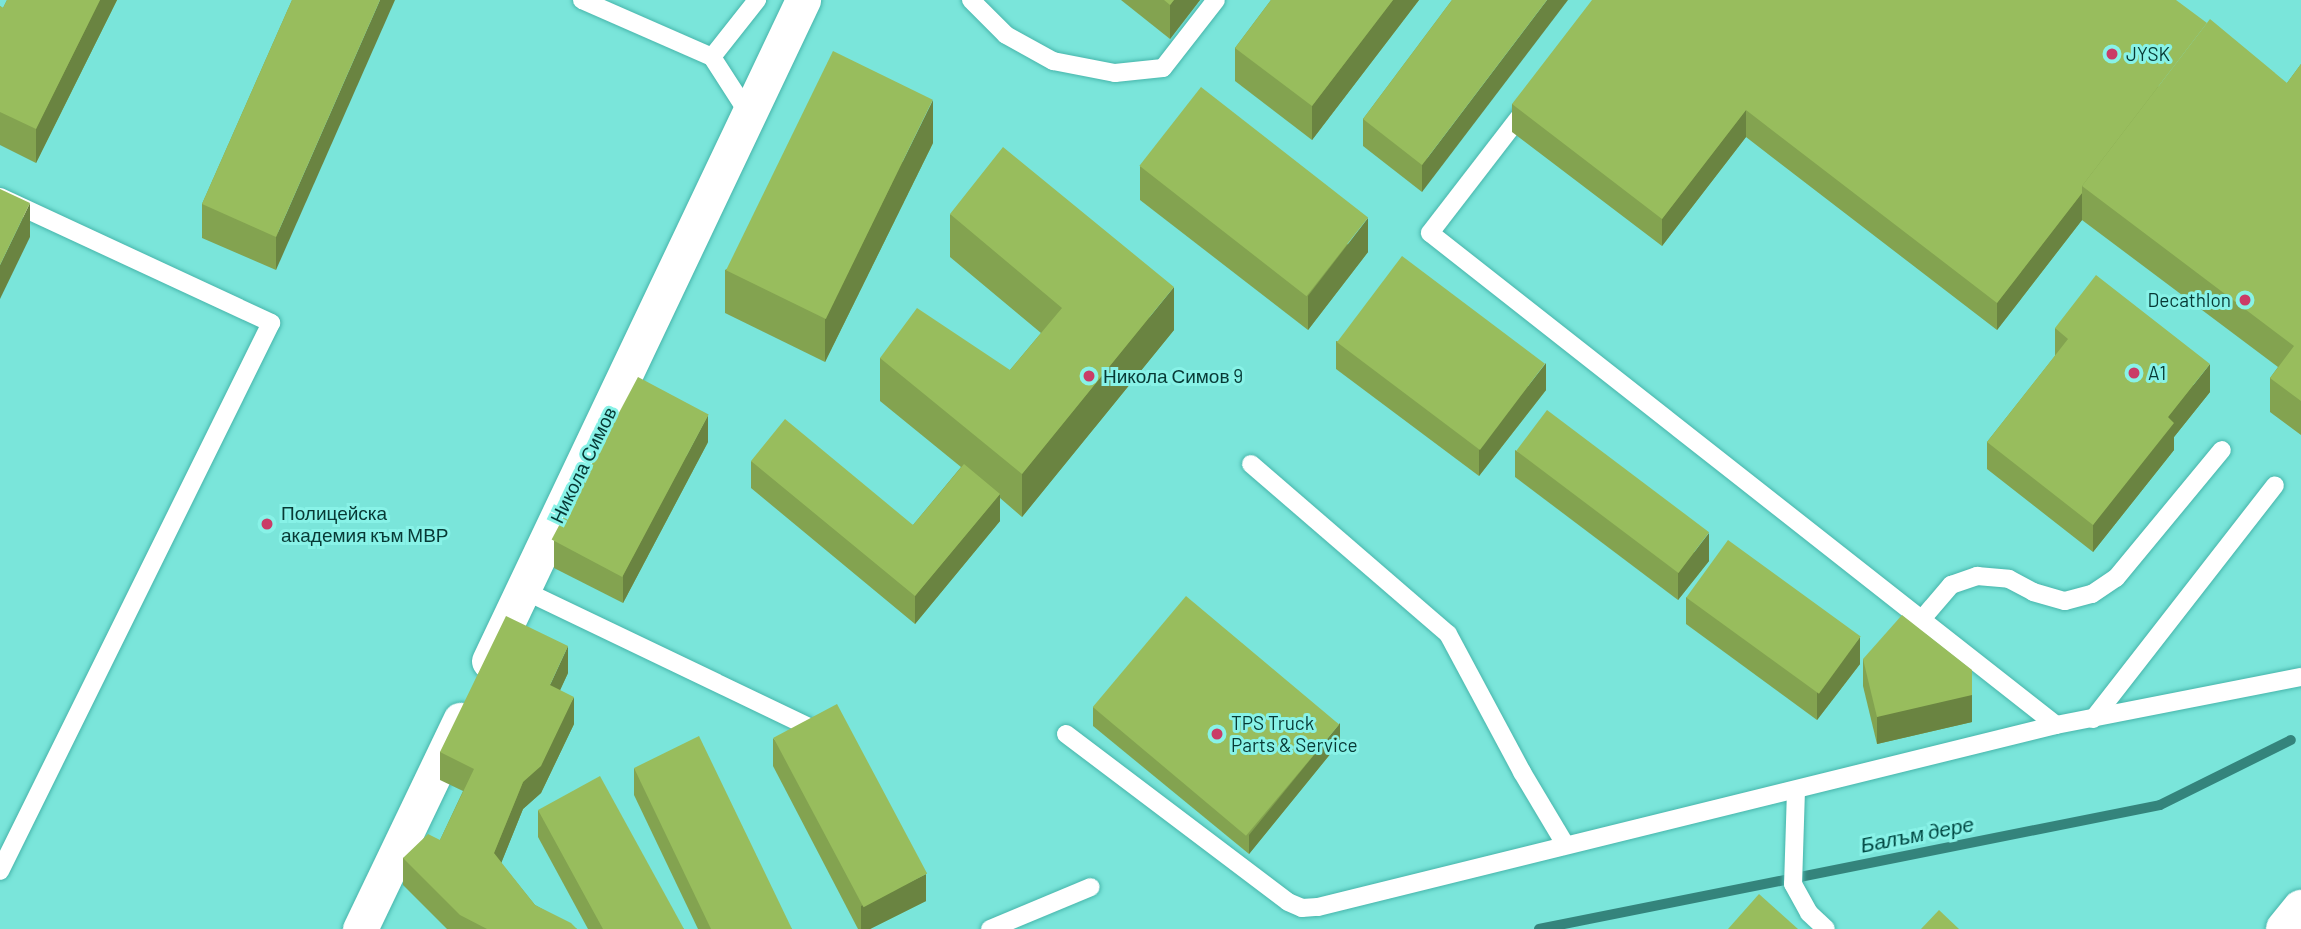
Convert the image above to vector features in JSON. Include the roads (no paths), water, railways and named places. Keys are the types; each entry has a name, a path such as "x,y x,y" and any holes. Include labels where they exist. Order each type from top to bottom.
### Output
{"main road":[{"path":"2285,929 2301,909"}],"street":[{"name":"Никола Симов","path":"360,929 803,0"}],"lane":[{"path":"582,0 712,57 750,116"},
{"path":"712,57 757,0"},
{"path":"971,0 1006,35 1053,61 1115,73 1163,68 1216,0"},
{"path":"1541,89 1430,233 2056,724"},
{"path":"0,197 271,323 0,871"},
{"path":"1922,619 1951,584 1977,576 2009,579 2033,592 2065,601 2092,594 2116,578 2222,450"},
{"path":"1251,464 1448,634 1522,772 1565,844"},
{"path":"2093,719 2275,485"},
{"path":"523,590 807,726"},
{"path":"1066,734 1288,902 1302,908 1318,907 2056,724 2301,677"},
{"path":"1796,790 1793,884 1809,913 1826,929"},
{"path":"990,929 1091,887"}],"waterway":[{"name":"Балъм дере","path":"1539,929 2160,805 2291,740"}],"place":[{"name":"JYSK","path":"2112,54"},
{"name":"Decathlon","path":"2245,300"},
{"name":"A1","path":"2134,373"},
{"name":"Никола Симов 9","path":"1089,376"},
{"name":"Полицейска академия към МВР","path":"267,524"},
{"name":"TPS Truck Parts & Service","path":"1217,734"}]}
